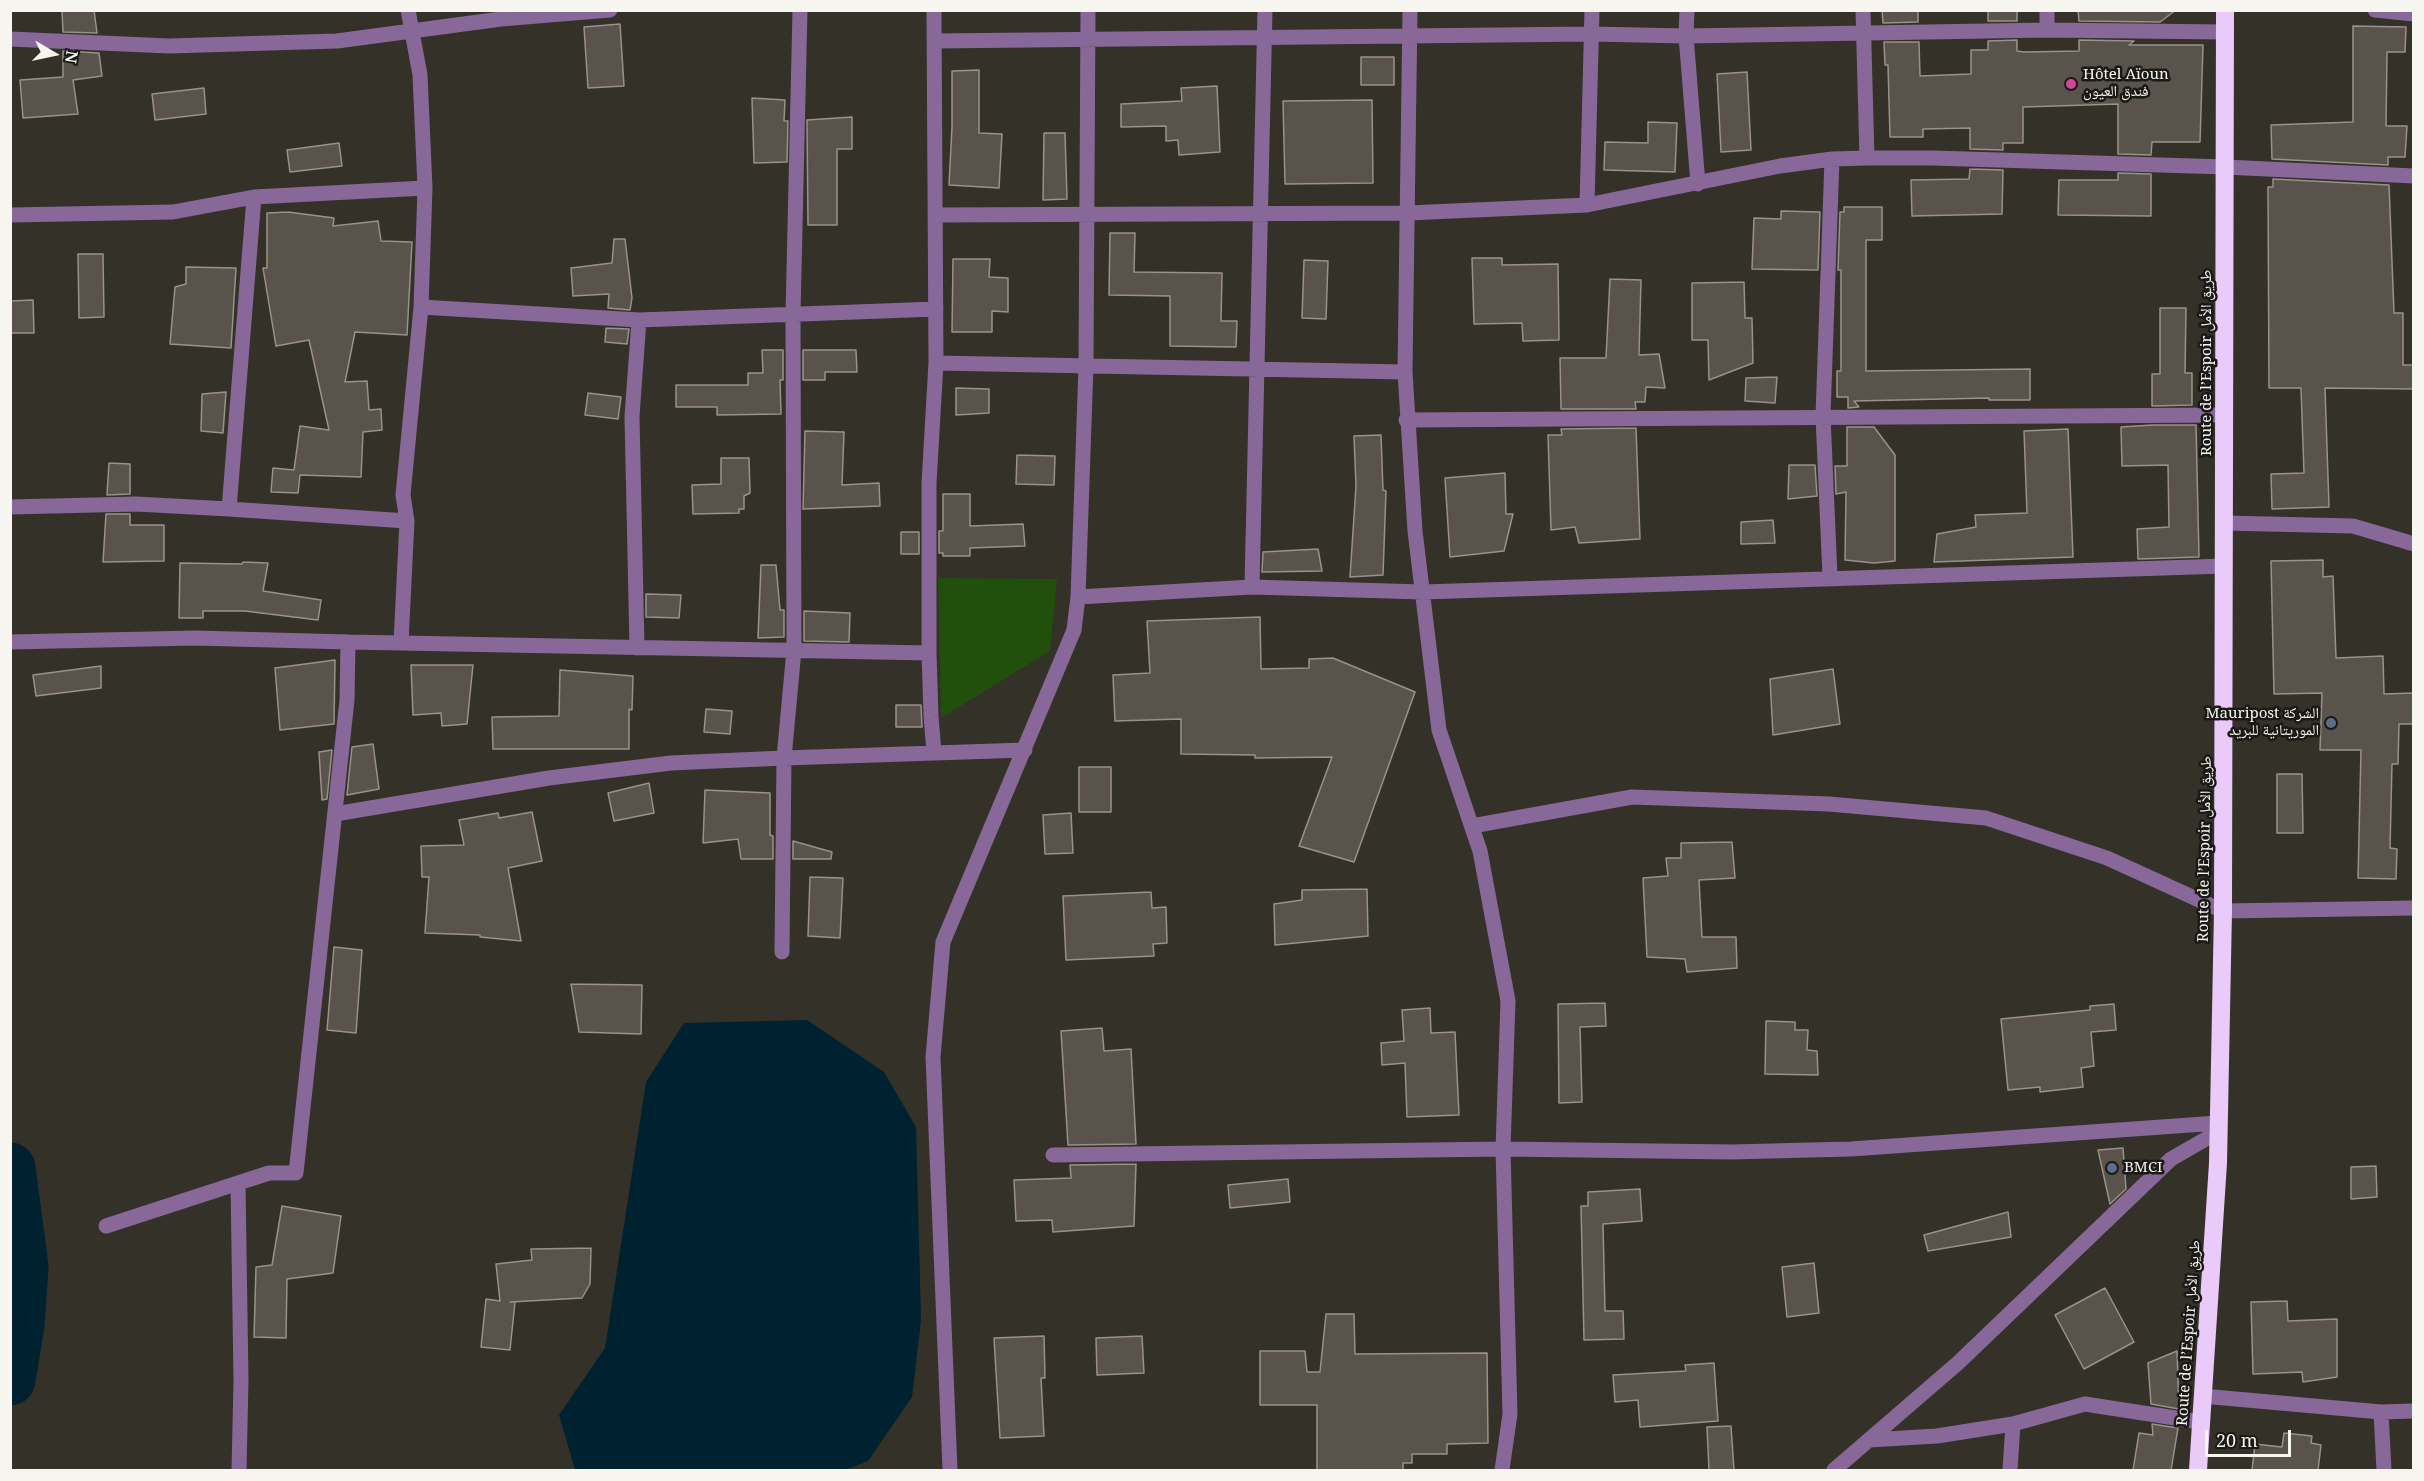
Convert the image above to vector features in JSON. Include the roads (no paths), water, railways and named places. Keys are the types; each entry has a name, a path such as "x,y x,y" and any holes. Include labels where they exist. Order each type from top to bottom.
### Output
{"highway":[{"name":"Route de l’Espoir طريق الأمل","path":"2198,1470 2218,1127 2223,911 2225,10"}],"street":[{"path":"401,643 407,521 404,495 421,307 425,189 420,75 408,10"},
{"path":"10,39 169,46 337,41 501,18 610,10"},
{"path":"782,952 784,758 794,650 793,314 800,10"},
{"path":"934,10 936,363 929,483 929,653 934,753"},
{"path":"950,1470 933,1057 943,942 1074,630 1078,597 1086,366 1088,10"},
{"path":"1252,587 1265,10"},
{"path":"1410,10 1405,372 1406,420 1415,531 1439,730 1480,851 1508,1001 1503,1149 1510,1414 1502,1470"},
{"path":"1587,204 1592,10"},
{"path":"1687,10 1686,36 1698,184"},
{"path":"1863,10 1867,158"},
{"path":"2047,10 2047,30"},
{"path":"2375,10 2414,14"},
{"path":"935,41 1592,34 1686,36 2047,30 2225,32"},
{"path":"936,215 1408,213 1587,204 1698,184 1780,166 1832,159 1867,158 2225,167 2414,176"},
{"path":"1830,577 1823,416 1832,159"},
{"path":"10,215 174,212 254,197 425,189"},
{"path":"229,508 254,197"},
{"path":"421,307 639,320 936,309"},
{"path":"637,648 632,416 639,320"},
{"path":"936,363 1405,372"},
{"path":"1406,420 1823,416 2225,416"},
{"path":"10,507 136,504 229,508 407,521"},
{"path":"2225,524 2353,526 2414,544"},
{"path":"1078,597 1252,587 1423,592 1830,577 2225,566"},
{"path":"10,642 196,638 929,653"},
{"path":"106,1226 269,1173 296,1173 347,700 348,642"},
{"path":"335,814 549,778 671,763 1025,750"},
{"path":"1472,826 1632,797 1829,804 1986,818 2107,858 2223,911 2414,908"},
{"path":"1053,1155 1503,1149 1732,1152 1851,1149 2218,1127"},
{"path":"1834,1470 1958,1363 2171,1159 2218,1127"},
{"path":"238,1184 240,1380 238,1470"},
{"path":"2202,1396 2381,1412 2414,1411"},
{"path":"1869,1440 1936,1436 2013,1424 2085,1404 2201,1422"},
{"path":"2381,1412 2384,1470"},
{"path":"2010,1470 2013,1424"}],"water":[{"path":"807,1020 884,1072 916,1127 921,1320 912,1397 868,1461 845,1470 575,1470 559,1415 605,1348 646,1082 684,1023"}],"waterway":[{"path":"10,1168 23,1267 19,1325 10,1380"}],"place":[{"name":"Hôtel Aïoun فندق العيون","path":"2071,84"},
{"name":"Mauripost الشركة الموريتانية للبريد","path":"2331,723"},
{"name":"BMCI","path":"2112,1168"}]}
